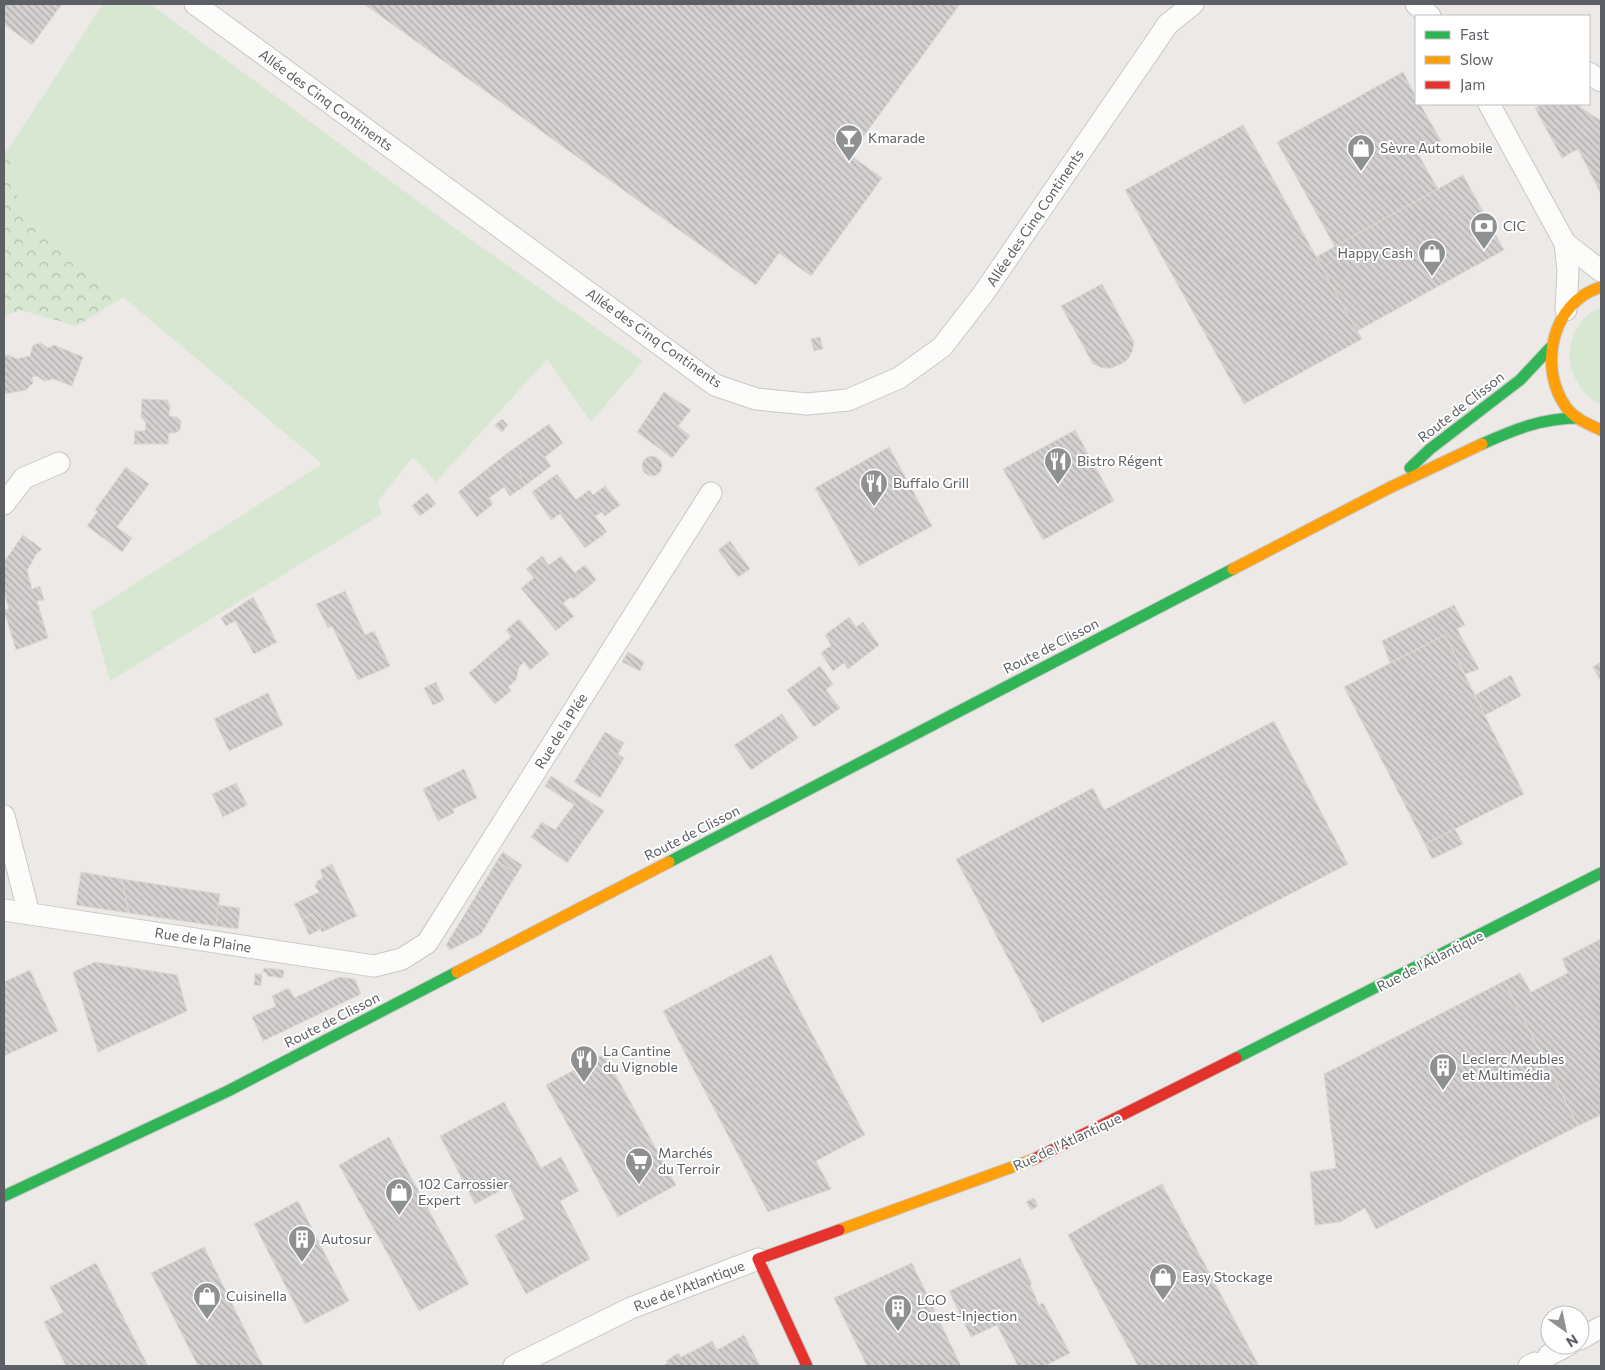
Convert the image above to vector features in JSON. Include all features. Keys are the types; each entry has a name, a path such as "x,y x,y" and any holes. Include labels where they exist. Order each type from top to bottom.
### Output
{"main road":[{"name":"Route de Clisson","path":"1601,287 1581,297 1566,310 1556,328 1550,348 1550,371 1557,392 1566,406 1578,418 1601,430"},
{"name":"Route de Clisson","path":"1389,488 1430,449 1520,380 1550,348"},
{"name":"Route de Clisson","path":"4,1196 228,1091 1389,488 1517,428 1563,418 1578,418"},
{"name":"Rue de l'Atlantique","path":"758,1259 1043,1156 1586,882 1601,872"},
{"path":"758,1259 807,1366"}],"street":[{"name":"Allée des Cinq Continents","path":"195,4 715,385 756,399 807,404 848,400 899,378 942,347 983,294 1168,24 1193,4"},
{"path":"1416,4 1429,15"},
{"path":"1590,73 1601,81"},
{"path":"1490,105 1565,243 1568,270 1566,310"},
{"path":"1565,243 1601,272"},
{"path":"4,504 24,478 59,463"},
{"name":"Rue de la Plée","path":"402,959 427,943 711,493"},
{"path":"4,816 29,914"},
{"name":"Rue de la Plaine","path":"4,910 374,966 402,959"},
{"name":"Rue de l'Atlantique","path":"514,1366 631,1308 758,1259"},
{"path":"1590,1333 1601,1327"},
{"path":"1538,1362 1550,1355"}],"green space":[{"path":"103,4 150,4 446,222 643,361 591,422 547,359 436,482 413,457 378,501 382,514 110,681 91,612 322,464 123,297 23,217 7,151"},
{"path":"4,151 7,151 23,217 123,297 77,326 21,310 4,316"},
{"path":"1601,307 1601,405 1588,396 1578,384 1572,370 1570,355 1577,327 1587,316"}],"building":[{"path":"4,4 62,4 32,45 4,24"},
{"path":"364,4 960,4 850,155 882,178 811,276 779,253 756,285"},
{"name":"Sèvre Automobile","path":"1403,72 1415,95 1415,105 1421,105 1441,141 1418,154 1438,189 1335,247 1277,142"},
{"path":"1541,105 1577,105 1601,121 1601,194 1578,149 1562,158 1535,108"},
{"path":"1243,125 1362,339 1244,404 1125,190"},
{"path":"1463,175 1504,250 1357,331 1316,257"},
{"path":"1102,284 1134,342 1128,359 1111,368 1103,368 1093,364 1061,306"},
{"path":"820,337 823,349 814,351 811,339"},
{"path":"41,343 48,348 54,345 83,357 72,386 54,379 44,381 37,376 32,377 33,383 26,390 4,394 4,356 8,355 17,359 30,356 33,345"},
{"path":"664,392 691,410 678,426 690,436 672,458 637,432"},
{"path":"142,399 167,400 170,405 169,416 177,417 181,421 180,430 175,433 169,433 168,444 134,444 135,431 145,431 146,423 141,417"},
{"path":"502,419 508,425 502,432 495,425"},
{"path":"549,424 563,443 545,457 551,466 526,485 520,477 522,476 506,454"},
{"name":"Bistro Régent","path":"1075,430 1114,501 1043,540 1003,469"},
{"name":"Buffalo Grill","path":"889,447 932,526 859,566 815,488"},
{"path":"506,454 522,476 520,477 526,485 510,496 504,487 489,498 493,504 477,517 458,492"},
{"path":"652,456 659,459 662,466 659,473 652,476 645,473 642,466 645,459"},
{"path":"126,467 149,484 117,527 132,538 122,552 87,526 98,511 95,510"},
{"path":"557,474 576,500 589,490 593,495 605,486 620,505 605,516 602,512 595,516 607,532 585,548 560,514 551,520 532,492"},
{"path":"427,493 436,504 420,516 412,506"},
{"path":"23,535 42,549 36,554 27,571 32,589 40,586 44,600 37,601 48,638 16,650 4,610 9,609 4,592 4,562"},
{"path":"730,541 750,569 738,577 718,550"},
{"path":"542,556 549,565 561,556 587,588 573,599 571,597 563,603 574,616 556,631 521,588 534,578 526,569"},
{"path":"585,565 596,580 587,588 574,573"},
{"path":"345,591 365,635 374,631 390,666 358,680 332,626 328,628 316,604"},
{"path":"253,597 277,642 254,654 235,621 226,626 221,618"},
{"path":"1454,605 1465,625 1457,629 1479,669 1465,674 1445,635 1390,663 1382,641"},
{"path":"849,617 856,627 863,622 879,645 848,669 844,663 833,671 821,653 831,645 825,635"},
{"path":"519,619 549,654 530,670 524,662 519,667 516,680 508,687 511,691 495,704 469,673 511,637 506,630"},
{"path":"1445,635 1524,794 1425,844 1344,687"},
{"path":"628,652 644,662 640,671 622,662"},
{"path":"1601,662 1601,681 1593,667"},
{"path":"820,666 833,684 826,690 840,708 814,727 787,690"},
{"path":"1511,675 1521,696 1485,715 1475,695"},
{"path":"436,682 444,700 433,705 424,688"},
{"path":"268,693 283,725 229,751 214,719"},
{"path":"782,714 798,738 751,770 734,745"},
{"path":"1274,721 1348,864 1042,1023 956,859 1093,788 1104,810"},
{"path":"605,732 624,743 618,754 624,758 600,798 574,782"},
{"path":"464,769 477,798 453,809 454,813 438,821 423,789"},
{"path":"551,776 604,811 567,863 531,837 542,822 555,830 574,805 545,786"},
{"path":"236,783 247,805 223,817 212,794"},
{"path":"1455,829 1463,844 1432,859 1425,844"},
{"path":"503,852 522,865 517,874 497,861"},
{"path":"497,861 517,874 481,934 450,950 446,945"},
{"path":"332,864 357,916 322,932 313,914 302,919 294,904 319,892 315,886 317,881 323,878 320,870"},
{"path":"81,872 122,879 129,913 76,905"},
{"path":"122,879 220,894 216,926 129,913"},
{"path":"218,905 240,908 238,929 216,926"},
{"path":"313,914 321,929 309,935 302,919"},
{"path":"1601,939 1601,1115 1578,1126 1504,981 1520,973 1531,992 1568,973 1562,959"},
{"path":"771,955 865,1135 816,1161 831,1189 768,1212 663,1011"},
{"path":"95,962 177,975 187,1011 98,1052 73,972"},
{"path":"264,968 284,970 283,978 267,976 267,973 263,972"},
{"path":"30,970 58,1031 4,1056 4,982"},
{"path":"255,974 262,974 261,986 254,985"},
{"path":"339,977 355,979 361,994 263,1041 252,1017 276,1006 272,996 289,988 294,998"},
{"name":"Leclerc Meubles et Multimédia","path":"1504,981 1578,1126 1376,1229 1365,1208 1340,1222 1315,1225 1310,1172 1336,1168 1324,1074"},
{"path":"604,1054 676,1185 618,1217 546,1085"},
{"path":"504,1102 541,1168 561,1157 579,1191 560,1201 590,1259 526,1294 495,1235 525,1219 509,1186 475,1204 440,1136"},
{"name":"102 Carrossier Expert","path":"389,1137 469,1284 419,1311 339,1165"},
{"name":"Easy Stockage","path":"1162,1184 1259,1366 1138,1366 1068,1235 1107,1212"},
{"path":"1034,1198 1038,1206 1031,1210 1026,1202"},
{"name":"Autosur","path":"298,1201 349,1301 305,1324 254,1224"},
{"name":"Cuisinella","path":"204,1247 263,1366 198,1366 151,1273"},
{"path":"1020,1258 1039,1305 1043,1303 1070,1353 1045,1366 1018,1366 997,1325 971,1337 949,1291"},
{"path":"96,1263 148,1366 66,1366 44,1322 63,1312 50,1287"},
{"name":"LGO Ouest-Injection","path":"912,1263 961,1366 867,1366 834,1298"},
{"path":"744,1335 760,1366 699,1366 691,1352 712,1341 717,1350"},
{"path":"691,1352 699,1366 663,1366 668,1363 666,1361 678,1353 681,1357"}],"traffic: fast":[{"path":"1410,468 1430,449 1520,380 1550,348"},
{"path":"1482,444 1540,423 1578,418"},
{"path":"669,862 1233,569"},
{"path":"1236,1058 1601,873"},
{"path":"4,1196 228,1091 457,972"}],"traffic: slow":[{"path":"1601,287 1584,295 1570,307 1561,321 1554,338 1552,356 1553,374 1557,391 1566,407 1578,418 1601,430"},
{"path":"1233,569 1389,488 1482,444"},
{"path":"457,972 669,862"},
{"path":"839,1230 1034,1159"}],"traffic: jam":[{"path":"1034,1159 1236,1058"},
{"path":"807,1366 758,1259 839,1230"}],"place":[{"name":"Kmarade","path":"849,162"},
{"name":"Sèvre Automobile","path":"1361,172"},
{"name":"CIC","path":"1484,250"},
{"name":"Happy Cash","path":"1432,277"},
{"name":"Bistro Régent","path":"1058,485"},
{"name":"Buffalo Grill","path":"874,507"},
{"name":"La Cantine du Vignoble","path":"584,1083"},
{"name":"Leclerc Meubles et Multimédia","path":"1443,1091"},
{"name":"Marchés du Terroir","path":"639,1185"},
{"name":"102 Carrossier Expert","path":"399,1216"},
{"name":"Autosur","path":"302,1263"},
{"name":"Easy Stockage","path":"1163,1301"},
{"name":"Cuisinella","path":"207,1320"},
{"name":"LGO Ouest-Injection","path":"898,1332"}]}
